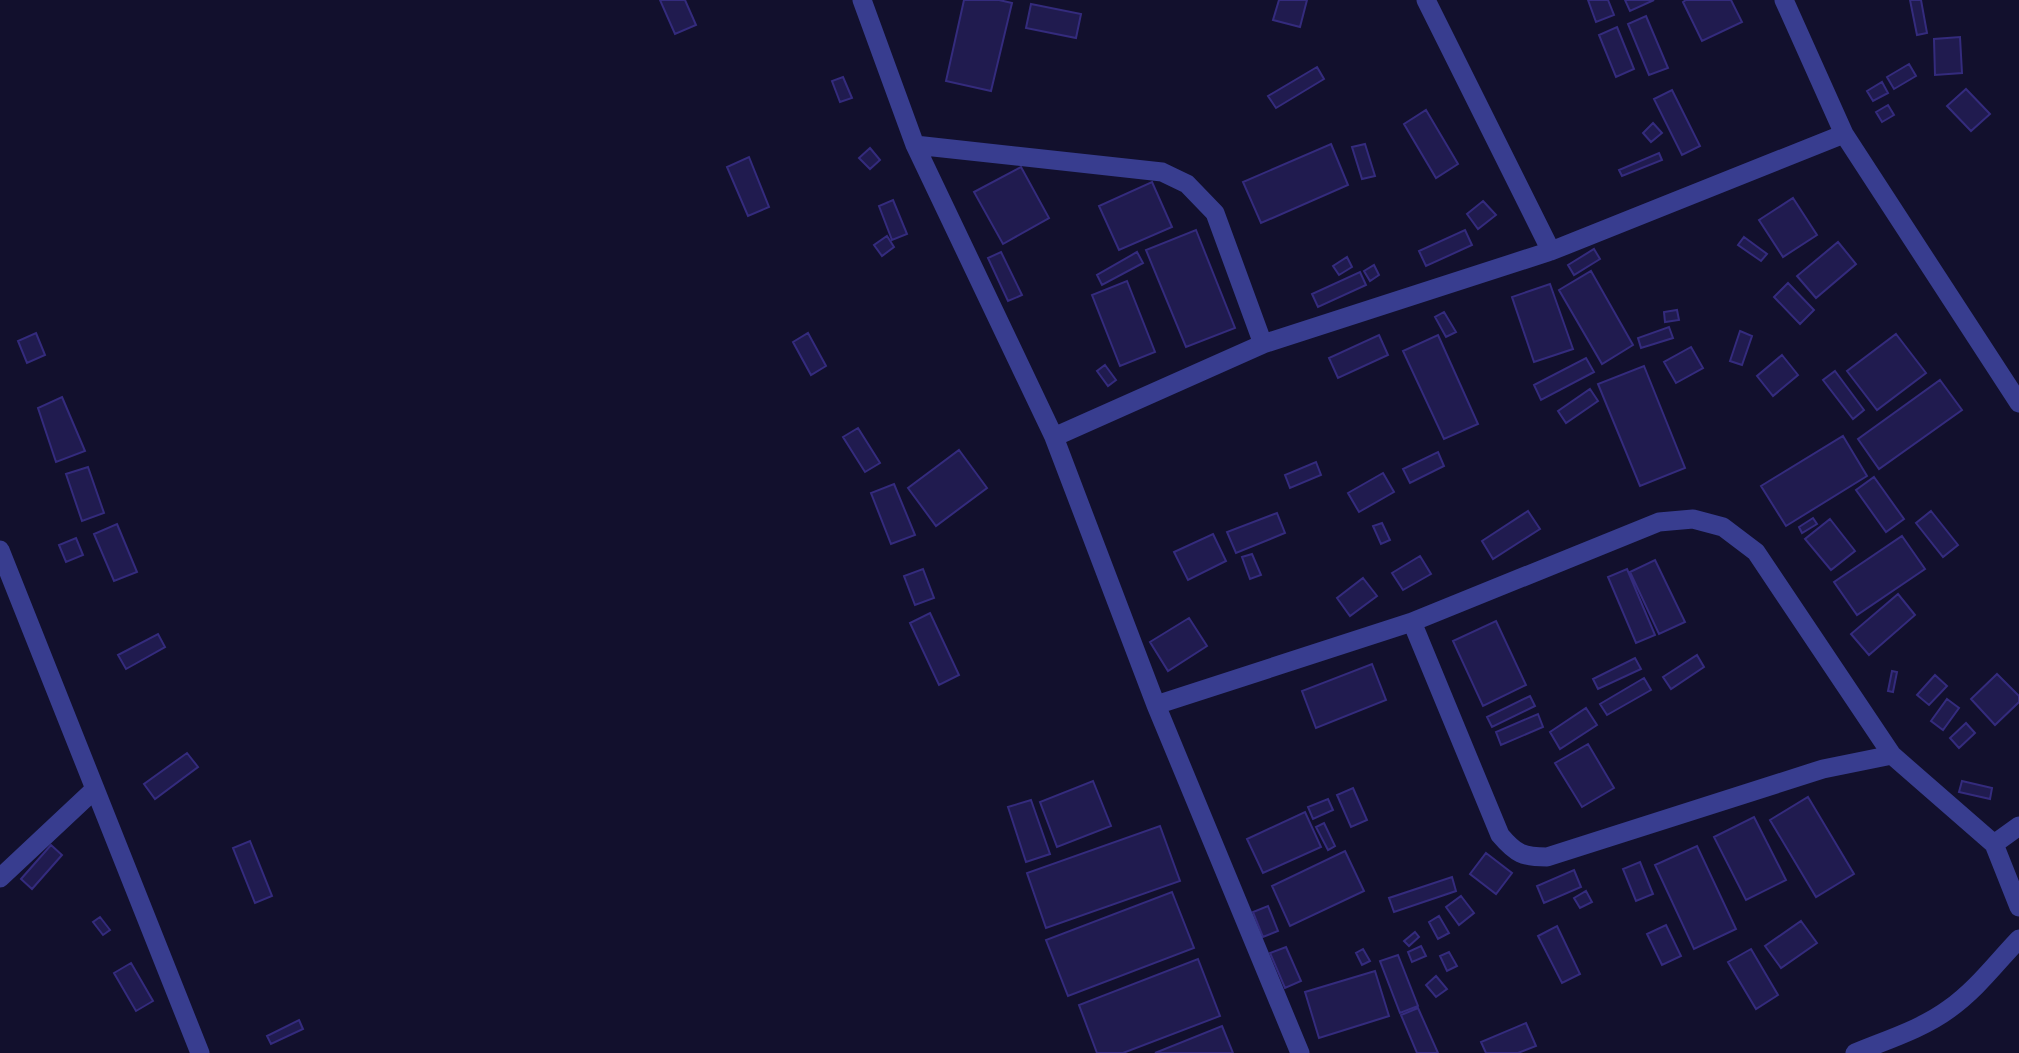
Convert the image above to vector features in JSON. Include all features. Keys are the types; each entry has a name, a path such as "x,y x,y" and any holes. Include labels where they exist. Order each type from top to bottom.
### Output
{"street":[{"path":"862,0 915,145 1054,437 1156,705 1300,1053"},
{"path":"1426,0 1551,251"},
{"path":"1784,0 1844,134 2019,403"},
{"path":"1054,437 1263,344 1551,251 1844,134"},
{"path":"915,145 1161,172 1187,184 1215,213 1263,344"},
{"path":"1156,705 1412,622 1659,522 1693,519 1723,527 1756,552 1892,755 1994,844 2019,907"},
{"path":"0,550 200,1053"},
{"path":"1412,622 1500,835 1511,849 1527,857 1547,857 1823,769 1892,755"},
{"path":"0,878 95,789"},
{"path":"1994,844 2019,826"},
{"path":"1855,1053 1948,1010 1983,980 2019,939"}],"building":[{"path":"660,0 685,0 696,25 675,34"},
{"path":"964,0 999,0 1012,3 991,91 946,81"},
{"path":"1279,0 1307,0 1300,27 1273,20"},
{"path":"1588,0 1608,0 1614,15 1596,22"},
{"path":"1625,0 1654,0 1630,11"},
{"path":"1731,0 1742,22 1702,41 1683,2"},
{"path":"1910,0 1921,0 1927,33 1917,35"},
{"path":"1031,4 1081,14 1076,38 1026,28"},
{"path":"1646,16 1668,68 1649,75 1628,24"},
{"path":"1617,27 1634,69 1616,77 1599,35"},
{"path":"1960,37 1962,73 1935,75 1934,39"},
{"path":"1909,64 1916,76 1894,89 1887,77"},
{"path":"1317,67 1324,79 1276,108 1268,96"},
{"path":"843,77 852,98 840,102 832,81"},
{"path":"1882,82 1888,93 1873,101 1867,91"},
{"path":"1966,89 1990,114 1971,131 1947,106"},
{"path":"1672,90 1700,146 1682,155 1654,99"},
{"path":"1888,105 1894,115 1882,122 1876,112"},
{"path":"1426,110 1458,164 1436,178 1404,124"},
{"path":"1653,123 1662,133 1651,142 1643,133"},
{"path":"1331,144 1348,185 1261,223 1243,182"},
{"path":"1365,144 1375,176 1362,179 1352,147"},
{"path":"870,148 880,160 870,169 859,158"},
{"path":"1659,153 1662,160 1622,176 1619,170"},
{"path":"749,157 769,207 748,216 727,167"},
{"path":"1021,167 1049,218 1003,244 974,192"},
{"path":"1152,182 1172,227 1119,250 1099,206"},
{"path":"1793,198 1817,235 1783,257 1759,220"},
{"path":"893,200 907,234 892,240 879,206"},
{"path":"1483,201 1496,215 1478,229 1467,214"},
{"path":"1196,230 1235,328 1186,347 1146,250"},
{"path":"1465,230 1472,245 1426,266 1419,251"},
{"path":"887,236 894,247 882,256 874,245"},
{"path":"1744,237 1767,254 1761,261 1738,245"},
{"path":"1838,242 1856,264 1816,298 1797,276"},
{"path":"1594,249 1600,259 1574,275 1568,265"},
{"path":"1001,252 1022,295 1008,301 988,258"},
{"path":"1137,252 1143,263 1102,285 1097,275"},
{"path":"1347,257 1352,267 1339,275 1333,266"},
{"path":"1374,265 1379,275 1370,281 1364,271"},
{"path":"1591,271 1633,345 1602,364 1559,290"},
{"path":"1360,272 1366,285 1318,307 1312,294"},
{"path":"1127,281 1155,352 1120,366 1092,295"},
{"path":"1788,283 1814,310 1800,324 1774,297"},
{"path":"1550,284 1573,349 1534,362 1512,297"},
{"path":"1677,310 1679,320 1665,322 1664,312"},
{"path":"1444,312 1456,332 1446,337 1435,317"},
{"path":"1669,327 1673,338 1641,348 1638,338"},
{"path":"1740,331 1752,336 1742,365 1730,361"},
{"path":"36,333 45,355 27,363 18,341"},
{"path":"808,333 826,366 811,375 793,342"},
{"path":"1896,334 1926,373 1877,410 1847,371"},
{"path":"1379,335 1388,355 1338,378 1329,358"},
{"path":"1438,335 1478,424 1444,439 1403,351"},
{"path":"1691,347 1703,368 1676,383 1664,362"},
{"path":"1782,355 1798,375 1773,396 1757,376"},
{"path":"1586,358 1594,372 1541,400 1534,385"},
{"path":"1105,365 1116,380 1108,386 1097,371"},
{"path":"1644,366 1685,468 1640,486 1598,384"},
{"path":"1835,371 1864,410 1853,419 1823,380"},
{"path":"1940,380 1962,410 1879,469 1858,439"},
{"path":"1590,389 1598,401 1566,423 1558,411"},
{"path":"62,397 85,451 56,462 38,408"},
{"path":"858,428 880,463 865,472 843,437"},
{"path":"1843,436 1867,476 1786,526 1761,486"},
{"path":"959,450 987,488 936,526 908,488"},
{"path":"1438,452 1444,466 1410,483 1403,469"},
{"path":"1316,462 1321,475 1290,488 1285,475"},
{"path":"88,467 104,513 82,521 66,474"},
{"path":"1383,473 1394,492 1359,512 1348,493"},
{"path":"1874,477 1904,519 1886,532 1856,490"},
{"path":"894,484 915,535 891,544 871,493"},
{"path":"1528,511 1540,529 1493,559 1482,541"},
{"path":"1931,511 1958,545 1943,557 1916,523"},
{"path":"1277,513 1285,533 1236,553 1227,532"},
{"path":"1813,518 1817,524 1802,533 1799,527"},
{"path":"1830,519 1855,551 1831,570 1805,539"},
{"path":"1382,523 1390,540 1381,544 1373,526"},
{"path":"117,524 137,572 114,581 94,534"},
{"path":"1213,534 1226,561 1188,580 1174,552"},
{"path":"1902,536 1925,569 1857,615 1834,582"},
{"path":"76,538 83,555 66,562 59,545"},
{"path":"1252,554 1261,575 1250,579 1242,557"},
{"path":"1420,556 1431,574 1403,590 1392,573"},
{"path":"1655,560 1685,622 1659,634 1630,572"},
{"path":"923,569 934,598 915,605 904,576"},
{"path":"1627,569 1655,635 1636,643 1608,577"},
{"path":"1363,578 1377,596 1350,616 1337,598"},
{"path":"1898,594 1915,615 1869,655 1851,634"},
{"path":"930,613 959,675 939,685 910,623"},
{"path":"1189,618 1207,646 1168,671 1150,642"},
{"path":"1496,621 1526,685 1483,706 1453,641"},
{"path":"158,634 165,647 126,669 118,655"},
{"path":"1697,655 1704,667 1671,689 1663,677"},
{"path":"1635,658 1641,669 1598,689 1593,679"},
{"path":"1372,664 1386,700 1316,728 1302,691"},
{"path":"1892,671 1897,672 1893,692 1888,691"},
{"path":"1997,674 2019,696 2019,702 1995,725 1971,699"},
{"path":"1935,675 1947,686 1929,705 1917,695"},
{"path":"1644,678 1651,690 1607,715 1600,704"},
{"path":"1530,696 1535,706 1492,727 1487,717"},
{"path":"1947,699 1959,708 1943,730 1931,721"},
{"path":"1586,708 1597,725 1560,749 1550,732"},
{"path":"1538,714 1543,727 1501,745 1496,732"},
{"path":"1966,723 1975,733 1959,748 1950,738"},
{"path":"1588,744 1614,788 1582,807 1555,763"},
{"path":"187,753 198,767 155,799 144,784"},
{"path":"1093,781 1111,826 1057,847 1040,802"},
{"path":"1962,781 1992,788 1990,799 1959,792"},
{"path":"1353,788 1367,820 1351,827 1337,795"},
{"path":"1808,797 1854,874 1816,897 1770,820"},
{"path":"1328,799 1333,810 1313,819 1308,807"},
{"path":"1031,800 1050,854 1026,862 1008,807"},
{"path":"1305,812 1321,847 1263,873 1247,839"},
{"path":"1754,817 1786,880 1746,900 1714,837"},
{"path":"1324,823 1335,846 1328,850 1316,827"},
{"path":"1160,826 1180,881 1046,928 1027,873"},
{"path":"250,841 272,896 255,903 233,848"},
{"path":"51,845 62,855 32,889 21,879"},
{"path":"1697,846 1736,929 1694,949 1655,865"},
{"path":"1345,851 1364,891 1290,926 1272,886"},
{"path":"1486,853 1512,873 1496,894 1470,874"},
{"path":"1640,862 1653,894 1636,901 1623,869"},
{"path":"1574,870 1581,887 1544,903 1537,886"},
{"path":"1452,877 1456,891 1394,912 1389,898"},
{"path":"1586,891 1592,902 1580,908 1574,898"},
{"path":"1172,892 1194,948 1068,996 1046,940"},
{"path":"1461,896 1474,913 1459,925 1446,907"},
{"path":"1268,906 1278,931 1263,937 1253,912"},
{"path":"1439,916 1449,933 1438,939 1429,922"},
{"path":"100,917 110,930 103,935 93,922"},
{"path":"1801,921 1817,943 1781,968 1765,946"},
{"path":"1666,925 1681,956 1662,965 1647,934"},
{"path":"1557,926 1580,974 1562,983 1538,936"},
{"path":"1415,932 1419,937 1409,946 1404,941"},
{"path":"1421,946 1426,956 1412,962 1408,952"},
{"path":"1286,947 1301,981 1285,988 1270,953"},
{"path":"1363,949 1370,961 1362,965 1356,953"},
{"path":"1751,949 1778,995 1756,1009 1728,962"},
{"path":"1449,952 1457,966 1447,971 1440,956"},
{"path":"1398,955 1418,1006 1400,1013 1380,961"},
{"path":"1198,959 1220,1016 1123,1053 1097,1053 1079,1005"},
{"path":"131,963 153,1001 136,1011 114,973"},
{"path":"1375,971 1389,1016 1319,1038 1305,992"},
{"path":"1436,976 1447,989 1436,997 1426,985"},
{"path":"1418,1008 1438,1053 1417,1053 1401,1015"},
{"path":"299,1020 303,1029 271,1044 267,1036"},
{"path":"1526,1023 1536,1046 1518,1053 1486,1053 1481,1042"},
{"path":"1222,1026 1233,1053 1155,1053"}]}
